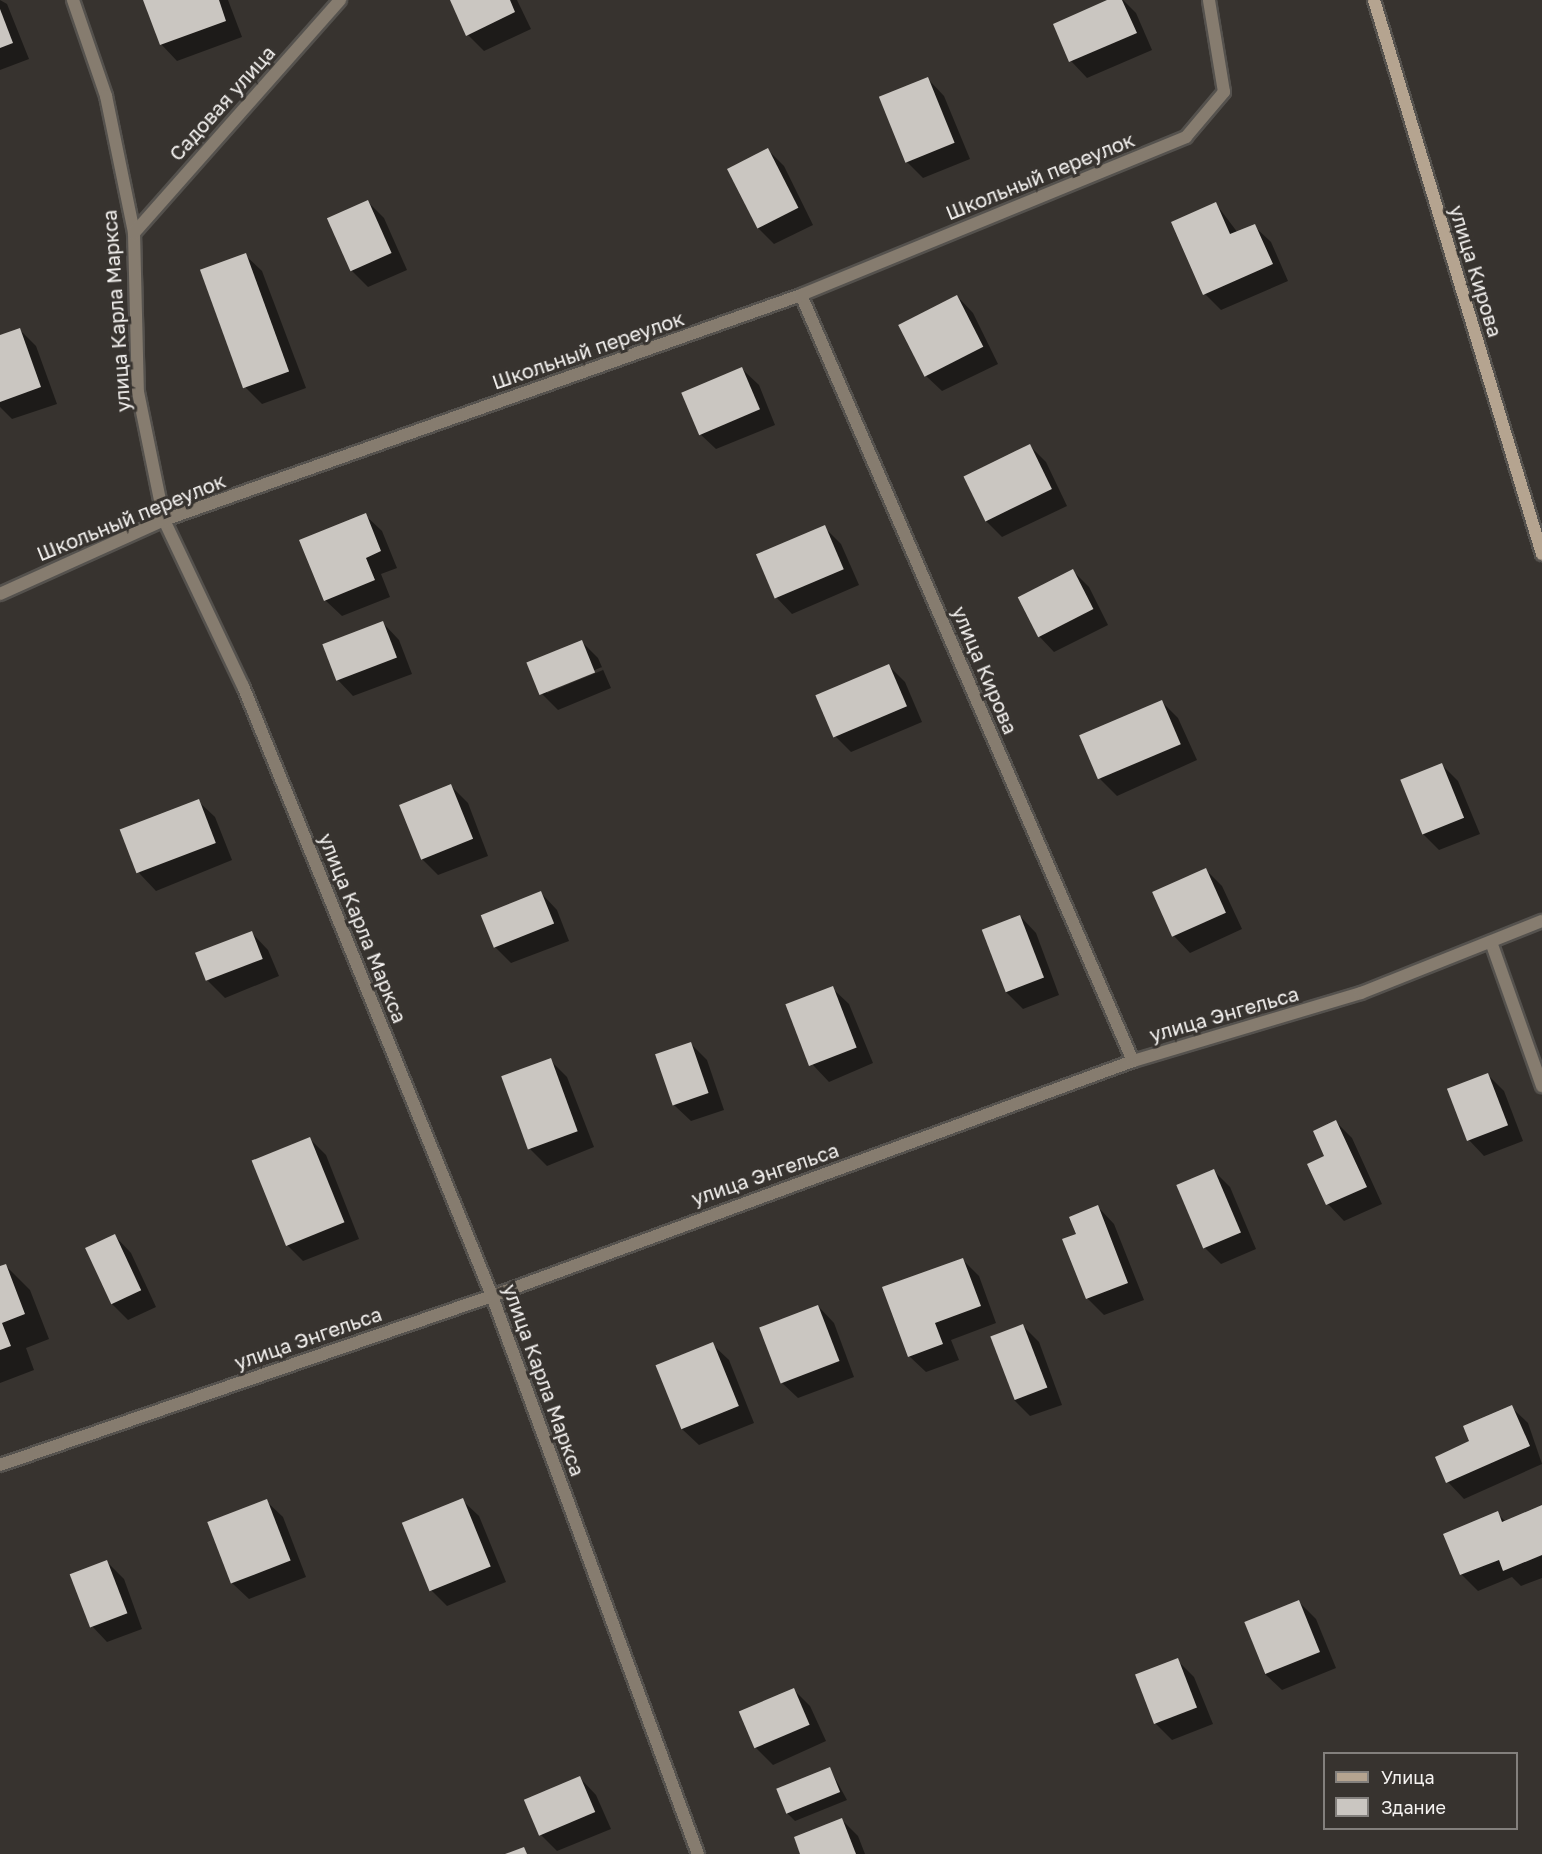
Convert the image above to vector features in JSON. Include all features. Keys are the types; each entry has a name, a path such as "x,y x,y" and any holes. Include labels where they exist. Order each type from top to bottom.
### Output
{"main road":[{"name":"улица Кирова","path":"1374,0 1542,554"}],"street":[{"name":"улица Карла Маркса","path":"73,0 106,96 134,233 138,392 164,520 243,686 492,1296 698,1854"},
{"name":"Садовая улица","path":"134,233 340,0"},
{"name":"Школьный переулок","path":"0,594 164,520 801,295 1186,137 1224,92 1209,0"},
{"name":"улица Кирова","path":"801,295 1133,1061"},
{"name":"улица Энгельса","path":"0,1465 492,1296 1133,1061 1361,993 1542,921"},
{"path":"1491,942 1542,1086"}],"building":[{"path":"143,0 219,0 226,21 160,45"},
{"path":"450,0 510,0 515,12 466,36"},
{"path":"1107,0 1122,0 1137,33 1069,62 1053,24"},
{"path":"0,9 13,43 0,48"},
{"path":"928,77 955,143 905,163 879,97"},
{"path":"768,148 798,208 757,229 727,169"},
{"path":"368,200 392,253 350,271 327,218"},
{"path":"1216,202 1230,234 1255,224 1273,264 1203,295 1171,222"},
{"path":"246,253 289,371 243,388 200,270"},
{"path":"957,295 983,347 925,377 898,325"},
{"path":"20,328 41,387 0,402 0,335"},
{"path":"742,367 760,409 699,435 681,393"},
{"path":"1030,444 1052,489 985,521 963,476"},
{"path":"366,513 381,551 366,558 375,580 324,601 299,540"},
{"path":"825,525 844,569 775,598 756,554"},
{"path":"1073,569 1093,609 1038,637 1018,597"},
{"path":"383,621 397,657 336,681 322,644"},
{"path":"582,640 595,672 539,695 526,662"},
{"path":"889,664 907,706 833,738 815,695"},
{"path":"1162,700 1181,744 1098,779 1079,735"},
{"path":"1442,763 1464,818 1422,835 1400,780"},
{"path":"451,784 473,839 421,860 399,805"},
{"path":"199,799 216,843 136,873 120,829"},
{"path":"1206,868 1226,913 1172,937 1152,892"},
{"path":"541,891 554,923 494,948 481,915"},
{"path":"1020,915 1044,978 1006,992 982,930"},
{"path":"252,931 263,959 206,981 195,953"},
{"path":"833,986 857,1048 809,1066 785,1004"},
{"path":"691,1042 709,1093 673,1105 655,1054"},
{"path":"551,1058 578,1131 528,1149 501,1076"},
{"path":"1488,1073 1508,1125 1467,1141 1447,1089"},
{"path":"1336,1120 1367,1187 1326,1205 1307,1164 1324,1156 1313,1131"},
{"path":"310,1137 344,1222 286,1246 252,1161"},
{"path":"1214,1169 1241,1233 1203,1249 1176,1185"},
{"path":"1098,1205 1128,1283 1086,1299 1062,1239 1076,1234 1069,1217"},
{"path":"115,1234 141,1290 111,1304 85,1248"},
{"path":"963,1258 981,1306 935,1323 943,1344 908,1357 882,1287"},
{"path":"6,1264 25,1314 2,1323 11,1346 0,1350 0,1266"},
{"path":"818,1305 840,1361 781,1384 759,1328"},
{"path":"1023,1324 1047,1387 1015,1400 990,1337"},
{"path":"713,1342 739,1406 681,1429 656,1365"},
{"path":"1512,1405 1530,1446 1446,1483 1435,1457 1469,1441 1463,1426"},
{"path":"463,1498 491,1567 430,1591 402,1523"},
{"path":"267,1499 291,1561 231,1584 207,1522"},
{"path":"1542,1505 1542,1555 1503,1571 1499,1560 1460,1575 1443,1534 1498,1511 1502,1522"},
{"path":"107,1560 127,1613 90,1628 70,1574"},
{"path":"1299,1600 1320,1652 1265,1674 1244,1622"},
{"path":"1178,1658 1197,1707 1154,1724 1135,1674"},
{"path":"794,1688 810,1725 754,1748 739,1711"},
{"path":"830,1767 840,1792 786,1814 776,1789"},
{"path":"580,1776 595,1812 539,1836 524,1800"},
{"path":"842,1818 856,1854 800,1854 794,1837"},
{"path":"524,1847 527,1854 505,1854"}]}
